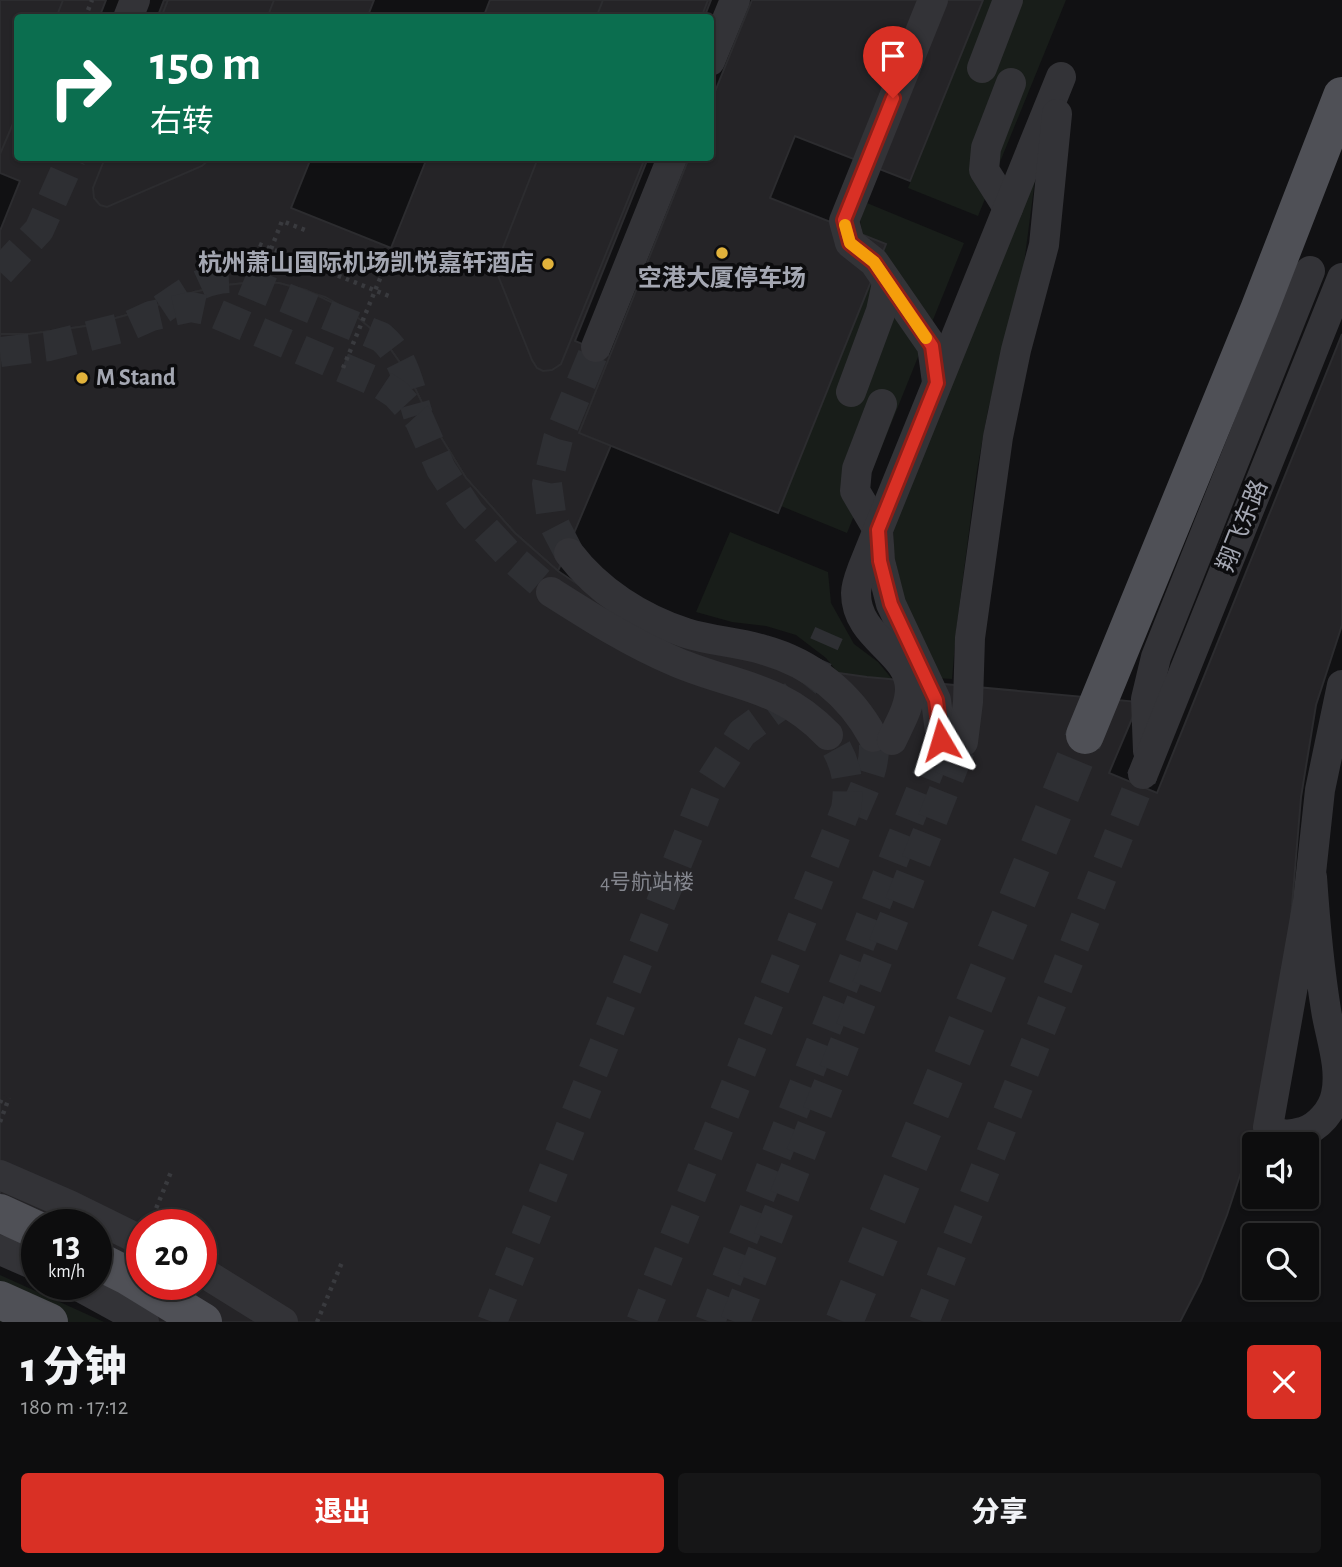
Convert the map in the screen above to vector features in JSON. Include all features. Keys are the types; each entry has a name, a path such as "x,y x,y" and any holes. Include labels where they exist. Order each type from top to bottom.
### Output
{"main road":[{"path":"1085,735 1259,310 1342,96"},
{"path":"0,1213 21,1223"},
{"path":"112,1268 203,1322"},
{"path":"0,1300 49,1322"}],"street":[{"path":"714,51 735,0"},
{"path":"933,0 844,220 850,243 874,262 932,346 937,383"},
{"path":"982,68 1008,0"},
{"path":"569,553 603,591 642,614 684,632 764,649 794,661 825,679 847,699 882,739 907,706 911,688 904,665 873,636 860,615 855,592 878,530 1061,77 1044,245 1016,350 998,437 970,638 968,702 952,741 891,604 880,561 878,530 855,491 857,469 882,404"},
{"path":"1008,208 984,170 986,148 1012,83"},
{"path":"603,346 671,161"},
{"name":"翔飞东路","path":"1310,271 1156,657 1146,699 1146,768 1342,278"},
{"path":"851,392 881,312 887,283"},
{"path":"551,592 626,639 678,663 780,698 800,710 828,735"},
{"path":"1312,877 1326,1009 1336,1062 1336,1094 1325,1117 1309,1130 1288,1136 1277,1134 1268,1127 1312,877 1320,790 1342,685"},
{"path":"0,1175 126,1233"},
{"path":"0,1250 21,1259"},
{"path":"217,1280 283,1322"},
{"path":"104,1300 144,1322"}],"path":[{"path":"271,249 282,221 305,230"},
{"path":"259,244 389,296"},
{"path":"343,368 384,269 365,261"},
{"path":"0,1104 3,1096"},
{"path":"0,1122 9,1098"},
{"path":"156,1209 172,1172"},
{"path":"317,1322 342,1260"}],"shaded area":[{"path":"983,0 1066,0 978,216 908,188"},
{"path":"1036,172 1022,279 988,410 977,470 952,679 937,678 906,607 894,555 893,524"},
{"path":"867,203 964,243 847,533 781,506 886,245 863,235 860,221"},
{"path":"730,532 828,572 831,603 854,644 878,662 892,679 839,674 826,658 796,635 696,612"},
{"path":"0,1275 21,1284 21,1300 55,1300 104,1322 0,1322"}],"building":[{"path":"0,0 106,0 101,14 14,14 14,161 310,161 291,208 391,248 426,161 647,161 575,341 768,423 741,491 614,438 558,571 515,533 466,478 431,421 408,374 389,347 350,311 325,297 279,283 226,285 194,292 138,312 86,326 29,334 0,334 0,231 20,181 0,173"},
{"path":"0,0 63,0 58,14 14,14 14,121 0,154"},
{"path":"164,0 374,0 369,14 159,14"},
{"path":"168,0 274,0 269,14 163,14"},
{"path":"490,0 711,0 706,14 485,14"},
{"path":"603,0 708,0 703,14 598,14"},
{"path":"752,0 983,0 910,181 795,136 770,198 886,244 778,513 579,433 688,161 714,161 714,94"},
{"path":"104,161 208,161 202,166 107,207 100,205 94,198 93,188"},
{"name":"杭州萧山国际机场凯悦嘉轩酒店","path":"537,161 644,161 561,364 552,370 543,371 537,368 532,360 495,268"},
{"path":"254,282 279,283 306,290 350,311 389,347 408,374 431,421 466,478 515,533 558,571 600,599 761,662 867,677 1139,702 1109,773 1157,793 1342,334 1342,625 1316,705 1301,797 1287,966 1264,1102 1254,1132 1242,1132 1242,1169 1201,1281 1180,1322 133,1322 112,1300 112,1209 21,1209 21,1266 0,1257 0,334 29,334 86,326 138,312 194,292"}],"tunnel":[{"path":"0,272 39,230 70,161"},
{"path":"162,309 205,283 237,278 381,337 401,363 418,415"},
{"path":"0,352 49,346 191,307 210,311 381,384 396,394 419,419 441,469 470,513 513,559 551,592"},
{"path":"569,553 552,520 547,484 558,439 596,347"},
{"path":"492,1322 709,784 742,733 797,693 809,678 829,633"},
{"path":"641,1322 846,809 848,789 845,770 828,735"},
{"path":"844,1322 1085,735"},
{"path":"853,815 872,767 873,737"},
{"path":"710,1322 941,740"},
{"path":"735,1322 963,742"},
{"path":"924,1322 1143,774"}],"slow traffic":[{"path":"845,225 850,243 874,262 926,338"}],"place":[{"name":"空港大厦停车场","path":"722,253"},
{"name":"杭州萧山国际机场凯悦嘉轩酒店","path":"548,264"},
{"name":"M Stand","path":"82,378"}],"route":[{"path":"893,98 844,220 850,243 874,262 932,346 937,383 878,530 880,561 891,604 936,700 941,740"}]}
